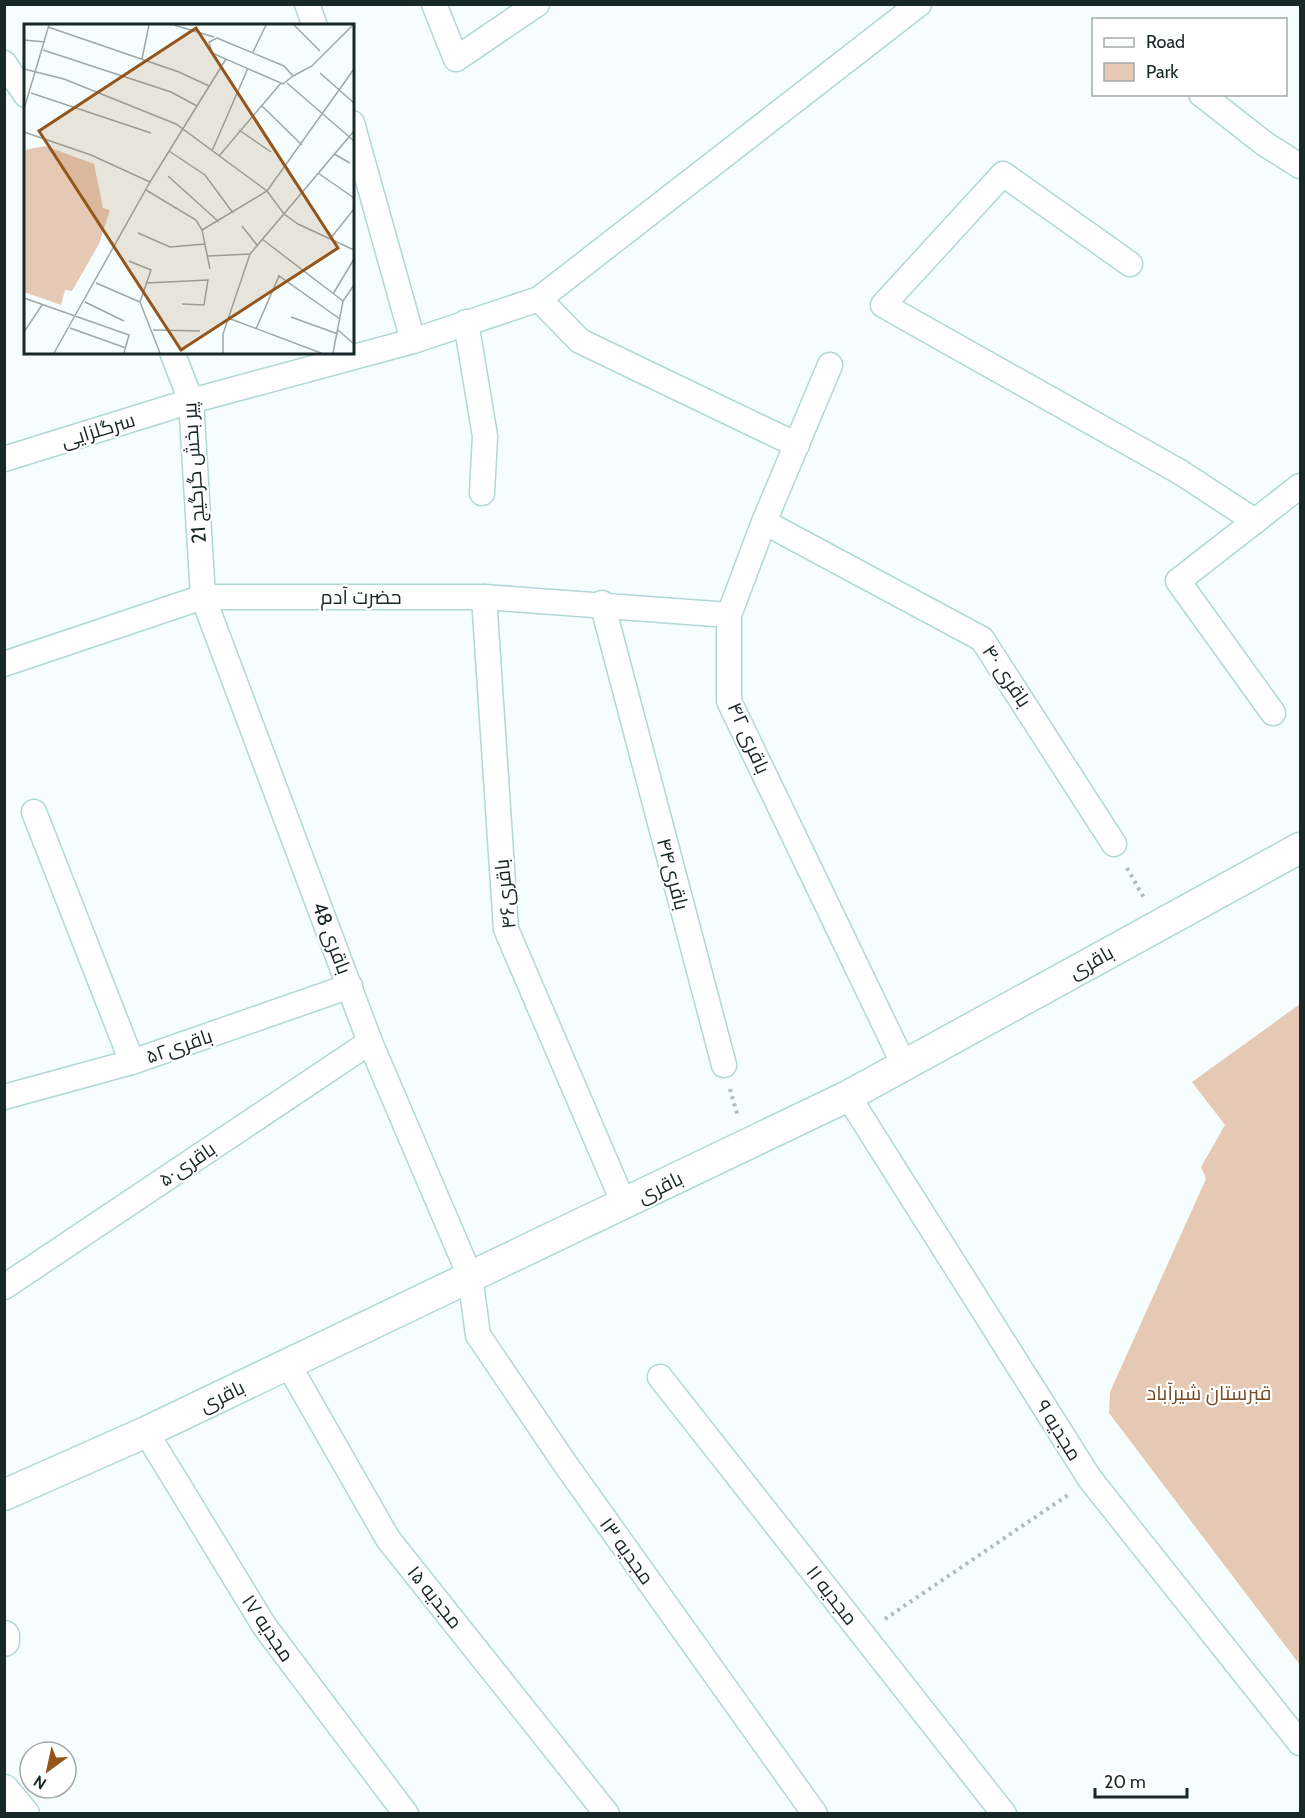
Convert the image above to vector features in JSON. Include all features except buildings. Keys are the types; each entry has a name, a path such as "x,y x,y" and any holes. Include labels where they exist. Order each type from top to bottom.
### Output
{"street":[{"path":"307,4 314,24"},
{"path":"434,4 456,59 537,4"},
{"path":"797,445 580,341 538,299 914,6"},
{"path":"4,63 16,89"},
{"path":"1204,96 1265,144 1300,166"},
{"path":"354,130 412,341"},
{"path":"1130,264 1004,174 883,305 1180,472 1255,521"},
{"name":"سرگلزایی","path":"4,459 191,401 412,341 538,299"},
{"path":"466,322 485,436 482,493"},
{"name":"پیر بخش گرگیج 21","path":"173,354 191,401 203,597"},
{"name":"باقری ۴۲","path":"830,365 764,522 729,615 729,701 904,1065"},
{"path":"1273,713 1178,581 1300,486"},
{"name":"باقری ۴۰","path":"764,522 982,639 1114,844"},
{"name":"حضرت آدم","path":"4,664 203,597 484,597 602,603 729,615"},
{"name":"باقری 48","path":"203,597 370,1042 470,1276"},
{"name":"باقری۴۶","path":"484,597 506,929 624,1204"},
{"name":"باقری۴۴","path":"602,603 724,1065"},
{"path":"34,812 132,1062"},
{"name":"باقری","path":"4,1495 146,1432 848,1096 1300,848"},
{"name":"باقری۵۲","path":"4,1097 132,1062 350,986"},
{"name":"باقری۵۰","path":"4,1287 370,1042"},
{"name":"مجدیه ۹","path":"848,1096 1090,1479 1300,1743"},
{"name":"مجدیه ۱۳","path":"470,1276 478,1335 566,1465 815,1814"},
{"name":"مجدیه ۱۵","path":"288,1364 388,1539 607,1814"},
{"name":"مجدیه ۱۱","path":"660,1377 1004,1814"},
{"name":"مجدیه ۱۷","path":"146,1432 265,1627 405,1814"},
{"path":"4,1636 4,1641"},
{"path":"4,1790 24,1814"}],"path":[{"path":"1114,844 1158,925"},
{"path":"724,1065 746,1145"},
{"path":"862,1635 1090,1479"}],"green space":[{"name":"قبرستان شیرآباد","path":"1300,1004 1300,1665 1109,1413 1110,1392 1206,1179 1201,1167 1225,1125 1192,1082"}]}
